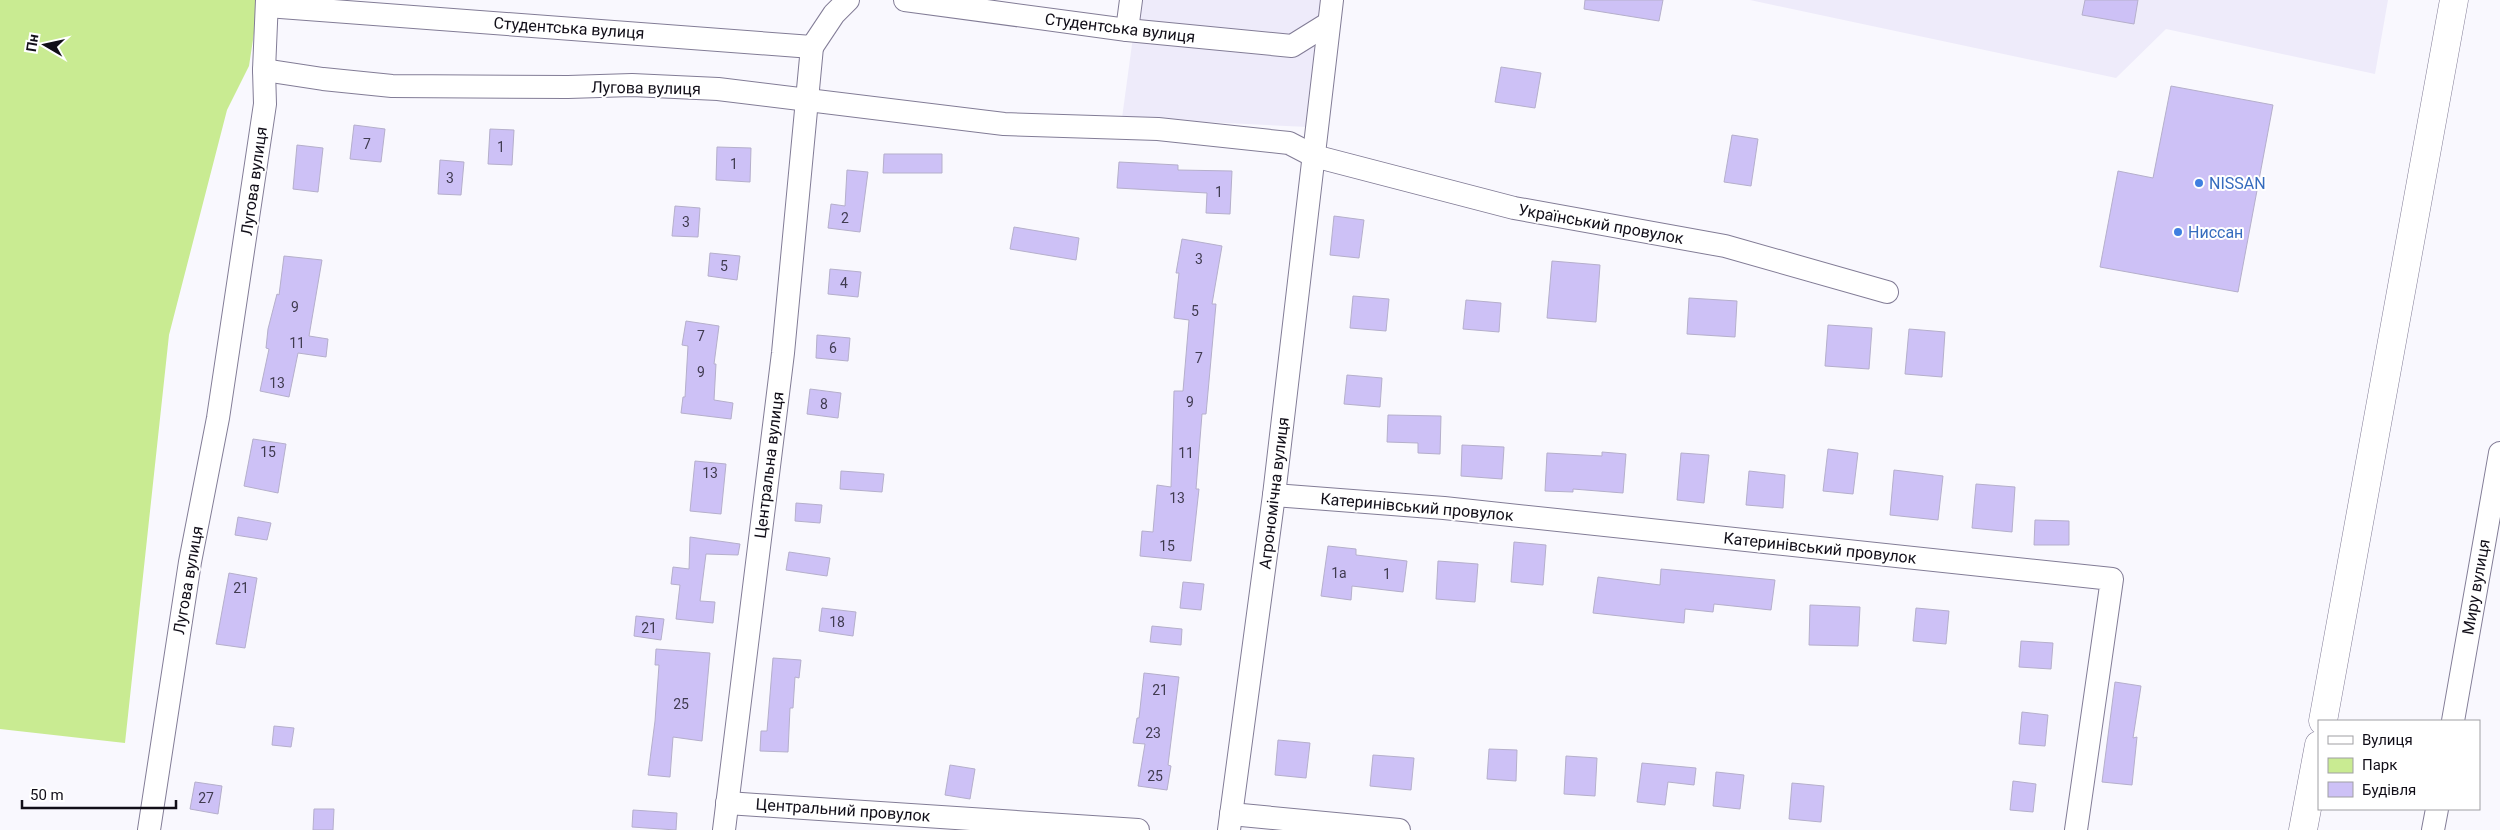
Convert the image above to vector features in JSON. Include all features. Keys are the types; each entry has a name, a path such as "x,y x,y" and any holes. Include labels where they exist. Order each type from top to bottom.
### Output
{"main road":[{"path":"2323,720 2454,0"},
{"path":"2303,830 2318,750"}],"street":[{"path":"812,47 834,14 848,0"},
{"name":"Студентська вулиця","path":"905,0 1127,30 1292,46 1329,23"},
{"path":"1127,30 1131,0"},
{"name":"Агрономічна вулиця","path":"1230,822 1274,495 1332,0"},
{"path":"264,70 267,3"},
{"name":"Студентська вулиця","path":"267,3 812,47"},
{"name":"Центральна вулиця","path":"724,830 782,353 812,47"},
{"name":"Лугова вулиця","path":"149,830 190,562 228,355 265,104 264,70 323,80 392,86 568,87 632,85 718,89 855,104 914,115 1004,124 1158,129 1289,143 1314,156"},
{"name":"Український провулок","path":"1314,156 1514,208 1725,246 1887,292"},
{"name":"Миру вулиця","path":"2453,720 2500,453"},
{"name":"Катеринівський провулок","path":"1274,495 1444,508 2112,579 2076,830"},
{"name":"Центральний провулок","path":"727,803 1138,830"},
{"path":"2433,830 2437,810"},
{"path":"1230,822 1399,830"}],"shaded area":[{"path":"1138,0 1324,0 1308,127 1122,118"},
{"path":"1750,0 2388,0 2375,74 2166,29 2116,78"}],"green space":[{"path":"0,0 259,0 249,66 227,110 169,335 125,743 0,729"}],"building":[{"path":"1585,0 1663,0 1659,21 1584,9"},
{"path":"2085,0 2138,0 2134,24 2082,15"},
{"path":"1501,67 1541,73 1535,108 1495,102"},
{"path":"2171,86 2273,105 2238,292 2100,267 2118,171 2153,178"},
{"path":"354,125 385,129 381,162 350,159"},
{"path":"490,129 514,130 512,165 488,164"},
{"path":"1732,135 1758,139 1751,186 1724,182"},
{"path":"297,145 323,148 318,192 293,189"},
{"path":"717,147 751,148 750,182 716,180"},
{"path":"884,154 942,154 942,173 883,173"},
{"path":"440,160 464,162 461,195 438,194"},
{"path":"1119,162 1178,165 1178,170 1232,171 1230,214 1206,213 1207,193 1117,188"},
{"path":"847,170 868,172 860,232 828,228 831,204 845,206"},
{"path":"675,206 700,208 698,237 672,236"},
{"path":"1334,216 1364,220 1359,258 1330,255"},
{"path":"1014,227 1079,238 1076,260 1010,249"},
{"path":"1182,239 1222,246 1212,304 1216,304 1206,414 1202,414 1196,489 1199,489 1191,561 1140,556 1142,531 1153,532 1157,485 1171,487 1174,391 1183,391 1189,320 1174,318 1179,273 1176,273"},
{"path":"710,253 740,256 737,280 708,276"},
{"path":"284,256 322,260 309,336 328,339 326,357 298,353 289,397 260,391 269,349 266,348 268,329 277,294 279,295"},
{"path":"1552,261 1600,265 1596,322 1547,318"},
{"path":"830,269 861,272 858,297 828,294"},
{"path":"1353,296 1389,299 1386,331 1350,328"},
{"path":"1689,298 1737,301 1735,337 1687,334"},
{"path":"1466,300 1501,303 1499,332 1463,329"},
{"path":"686,321 719,326 714,364 716,364 714,400 733,403 731,419 681,413 683,397 685,397 688,346 682,345"},
{"path":"1828,325 1872,328 1869,369 1825,366"},
{"path":"1909,329 1945,332 1942,377 1905,374"},
{"path":"817,335 850,338 848,361 816,358"},
{"path":"1347,375 1382,378 1380,407 1344,404"},
{"path":"810,389 841,393 838,418 807,414"},
{"path":"1388,415 1441,416 1440,454 1418,453 1418,443 1387,442"},
{"path":"253,439 286,444 278,493 244,486"},
{"path":"1462,445 1504,447 1502,479 1461,476"},
{"path":"1828,449 1858,453 1853,494 1823,491"},
{"path":"1602,452 1626,454 1623,493 1573,489 1573,492 1545,491 1547,453 1602,456"},
{"path":"1681,453 1709,455 1704,503 1677,500"},
{"path":"695,461 726,464 721,514 690,511"},
{"path":"1894,470 1943,476 1938,520 1890,515"},
{"path":"841,471 884,474 882,492 840,489"},
{"path":"1749,471 1785,475 1783,508 1746,505"},
{"path":"1976,484 2015,487 2012,532 1972,528"},
{"path":"796,503 822,505 820,523 795,521"},
{"path":"238,517 271,523 267,540 235,535"},
{"path":"2035,520 2069,521 2069,545 2034,545"},
{"path":"690,537 740,544 738,555 706,554 700,601 715,602 713,623 676,619 680,585 671,584 673,567 689,569"},
{"path":"1514,542 1546,545 1543,585 1511,582"},
{"path":"1328,546 1356,549 1356,555 1407,561 1403,592 1352,586 1351,600 1321,596"},
{"path":"789,552 830,558 827,576 786,570"},
{"path":"1438,561 1478,564 1475,602 1436,599"},
{"path":"1661,569 1775,580 1771,610 1714,604 1713,612 1685,609 1684,623 1593,613 1598,577 1660,585"},
{"path":"229,573 257,578 245,648 216,644"},
{"path":"1183,582 1204,584 1201,610 1180,608"},
{"path":"1810,605 1860,607 1858,646 1809,645"},
{"path":"822,608 856,612 853,636 819,631"},
{"path":"1916,608 1949,611 1946,644 1913,641"},
{"path":"636,616 664,619 661,640 634,636"},
{"path":"1152,626 1182,629 1181,645 1150,642"},
{"path":"2021,641 2053,643 2051,669 2019,667"},
{"path":"656,649 710,653 702,741 673,737 670,777 648,775 655,721 659,665 655,665"},
{"path":"773,658 801,660 799,678 795,677 793,708 790,708 788,752 760,751 761,731 767,731"},
{"path":"1144,673 1179,677 1168,765 1171,766 1167,790 1138,786 1145,744 1133,743 1137,718 1139,718"},
{"path":"2115,682 2141,686 2133,738 2137,737 2132,785 2102,782"},
{"path":"2022,712 2048,715 2045,746 2019,744"},
{"path":"274,726 294,728 291,747 272,745"},
{"path":"1278,740 1310,743 1306,778 1275,775"},
{"path":"1489,749 1517,750 1516,781 1487,779"},
{"path":"1373,755 1414,758 1411,790 1370,786"},
{"path":"1566,756 1597,758 1595,796 1564,794"},
{"path":"1642,763 1696,768 1694,785 1668,782 1665,805 1637,802"},
{"path":"950,765 975,769 970,799 945,795"},
{"path":"1716,772 1744,775 1740,809 1713,806"},
{"path":"2013,781 2036,784 2033,812 2010,810"},
{"path":"195,782 222,786 218,814 190,809"},
{"path":"1792,783 1824,786 1821,822 1789,819"},
{"path":"314,809 334,809 333,830 313,830"},
{"path":"633,810 677,813 676,830 632,827"}],"place":[{"name":"NISSAN","path":"2199,183"},
{"name":"Ниссан","path":"2178,232"}]}
